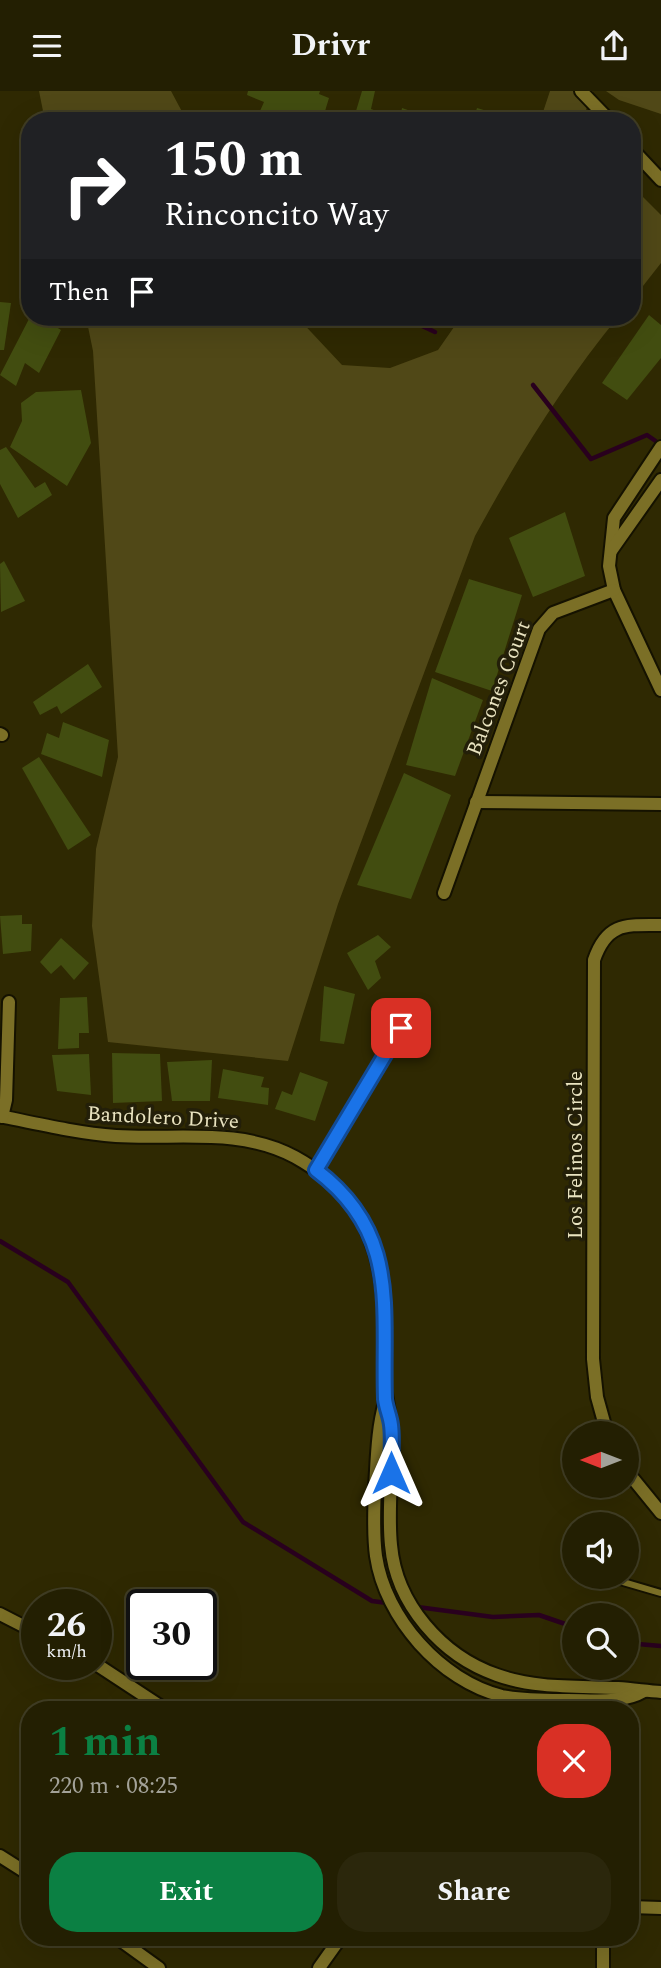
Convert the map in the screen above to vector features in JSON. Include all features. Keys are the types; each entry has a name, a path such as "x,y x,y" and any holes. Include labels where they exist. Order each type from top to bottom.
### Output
{"street":[{"path":"581,91 601,112"},
{"path":"641,159 661,180"},
{"path":"659,455 614,518 609,566 614,590 661,690"},
{"path":"611,551 661,480"},
{"name":"Balcones Court","path":"444,893 539,629 553,613 614,590"},
{"path":"476,802 661,804"},
{"name":"Los Felinos Circle","path":"604,1421 597,1397 593,1360 594,960 603,939 615,929 661,925"},
{"path":"1,1117 6,1100 9,1002"},
{"path":"316,1170 401,1028"},
{"name":"Bandolero Drive","path":"1,1117 120,1136 212,1137 253,1142 292,1156 316,1170 345,1196 376,1249 386,1301 385,1402 391,1425 390,1544 399,1581 427,1626 464,1660 511,1680 574,1688 661,1692"},
{"name":"Bandolero Drive","path":"385,1402 378,1426 376,1557 386,1589 402,1622 416,1639 462,1679 501,1696 544,1700 631,1699 644,1691"},
{"path":"639,1486 661,1513"},
{"path":"0,1614 21,1625"},
{"path":"112,1675 152,1701"},
{"path":"0,1856 21,1869"},
{"path":"639,1907 661,1908"},
{"path":"128,1946 159,1968"},
{"path":"319,1968 335,1946"},
{"path":"603,1946 603,1968"}],"lane":[{"path":"639,1586 661,1593"}],"shaded area":[{"path":"39,91 171,91 182,112 43,112"},
{"path":"550,91 593,91 585,112 543,112"},
{"path":"606,91 661,91 661,114 619,100"},
{"path":"641,195 661,215 661,263 641,289"},
{"path":"88,326 305,326 342,365 390,368 438,350 455,326 611,326 542,423 475,536 338,904 288,1061 108,1042 92,926 96,849 118,757 93,351"}],"building":[{"path":"248,91 320,91 319,94 329,98 325,112 263,112 260,111 264,102 247,95"},
{"path":"362,91 375,91 371,109 379,112 356,112"},
{"path":"0,302 11,303 4,350 0,350"},
{"path":"649,315 661,325 661,358 627,400 602,383"},
{"path":"25,326 55,326 61,330 39,373 25,363 16,386 0,375"},
{"path":"81,390 91,443 67,486 10,447 22,421 21,403 36,392"},
{"path":"6,447 35,488 45,482 52,495 18,518 0,484 0,450"},
{"path":"565,512 585,576 533,597 509,538"},
{"path":"4,561 25,601 1,612 0,564"},
{"path":"469,579 522,595 492,691 435,672"},
{"path":"88,664 102,687 61,714 57,706 40,715 33,702"},
{"path":"432,678 483,700 455,776 406,765"},
{"path":"63,722 109,740 102,777 41,754 47,733 59,738"},
{"path":"39,757 91,835 68,850 22,768"},
{"path":"404,773 451,795 411,899 357,885"},
{"path":"22,915 22,924 32,924 31,951 3,954 0,916"},
{"path":"378,935 391,947 375,961 381,978 368,990 347,953"},
{"path":"61,938 89,963 74,980 61,965 51,974 40,962"},
{"path":"324,986 355,994 344,1044 320,1041"},
{"path":"87,997 89,1033 79,1033 79,1048 58,1049 60,998"},
{"path":"112,1053 160,1054 162,1101 113,1103"},
{"path":"89,1054 91,1095 57,1091 52,1055"},
{"path":"212,1060 210,1101 172,1101 167,1062"},
{"path":"223,1069 264,1077 261,1087 269,1088 268,1105 218,1098"},
{"path":"300,1072 328,1082 315,1121 275,1109 282,1091 292,1095"}],"waterway":[{"path":"422,326 435,332"},
{"path":"533,385 591,459 647,435 657,442"},
{"path":"0,1241 68,1282 243,1522 372,1601 493,1617 539,1615 562,1623"},
{"path":"639,1644 661,1646"}],"route":[{"path":"391,1473 391,1425 385,1402 386,1301 376,1249 345,1196 316,1170 401,1028"}]}
